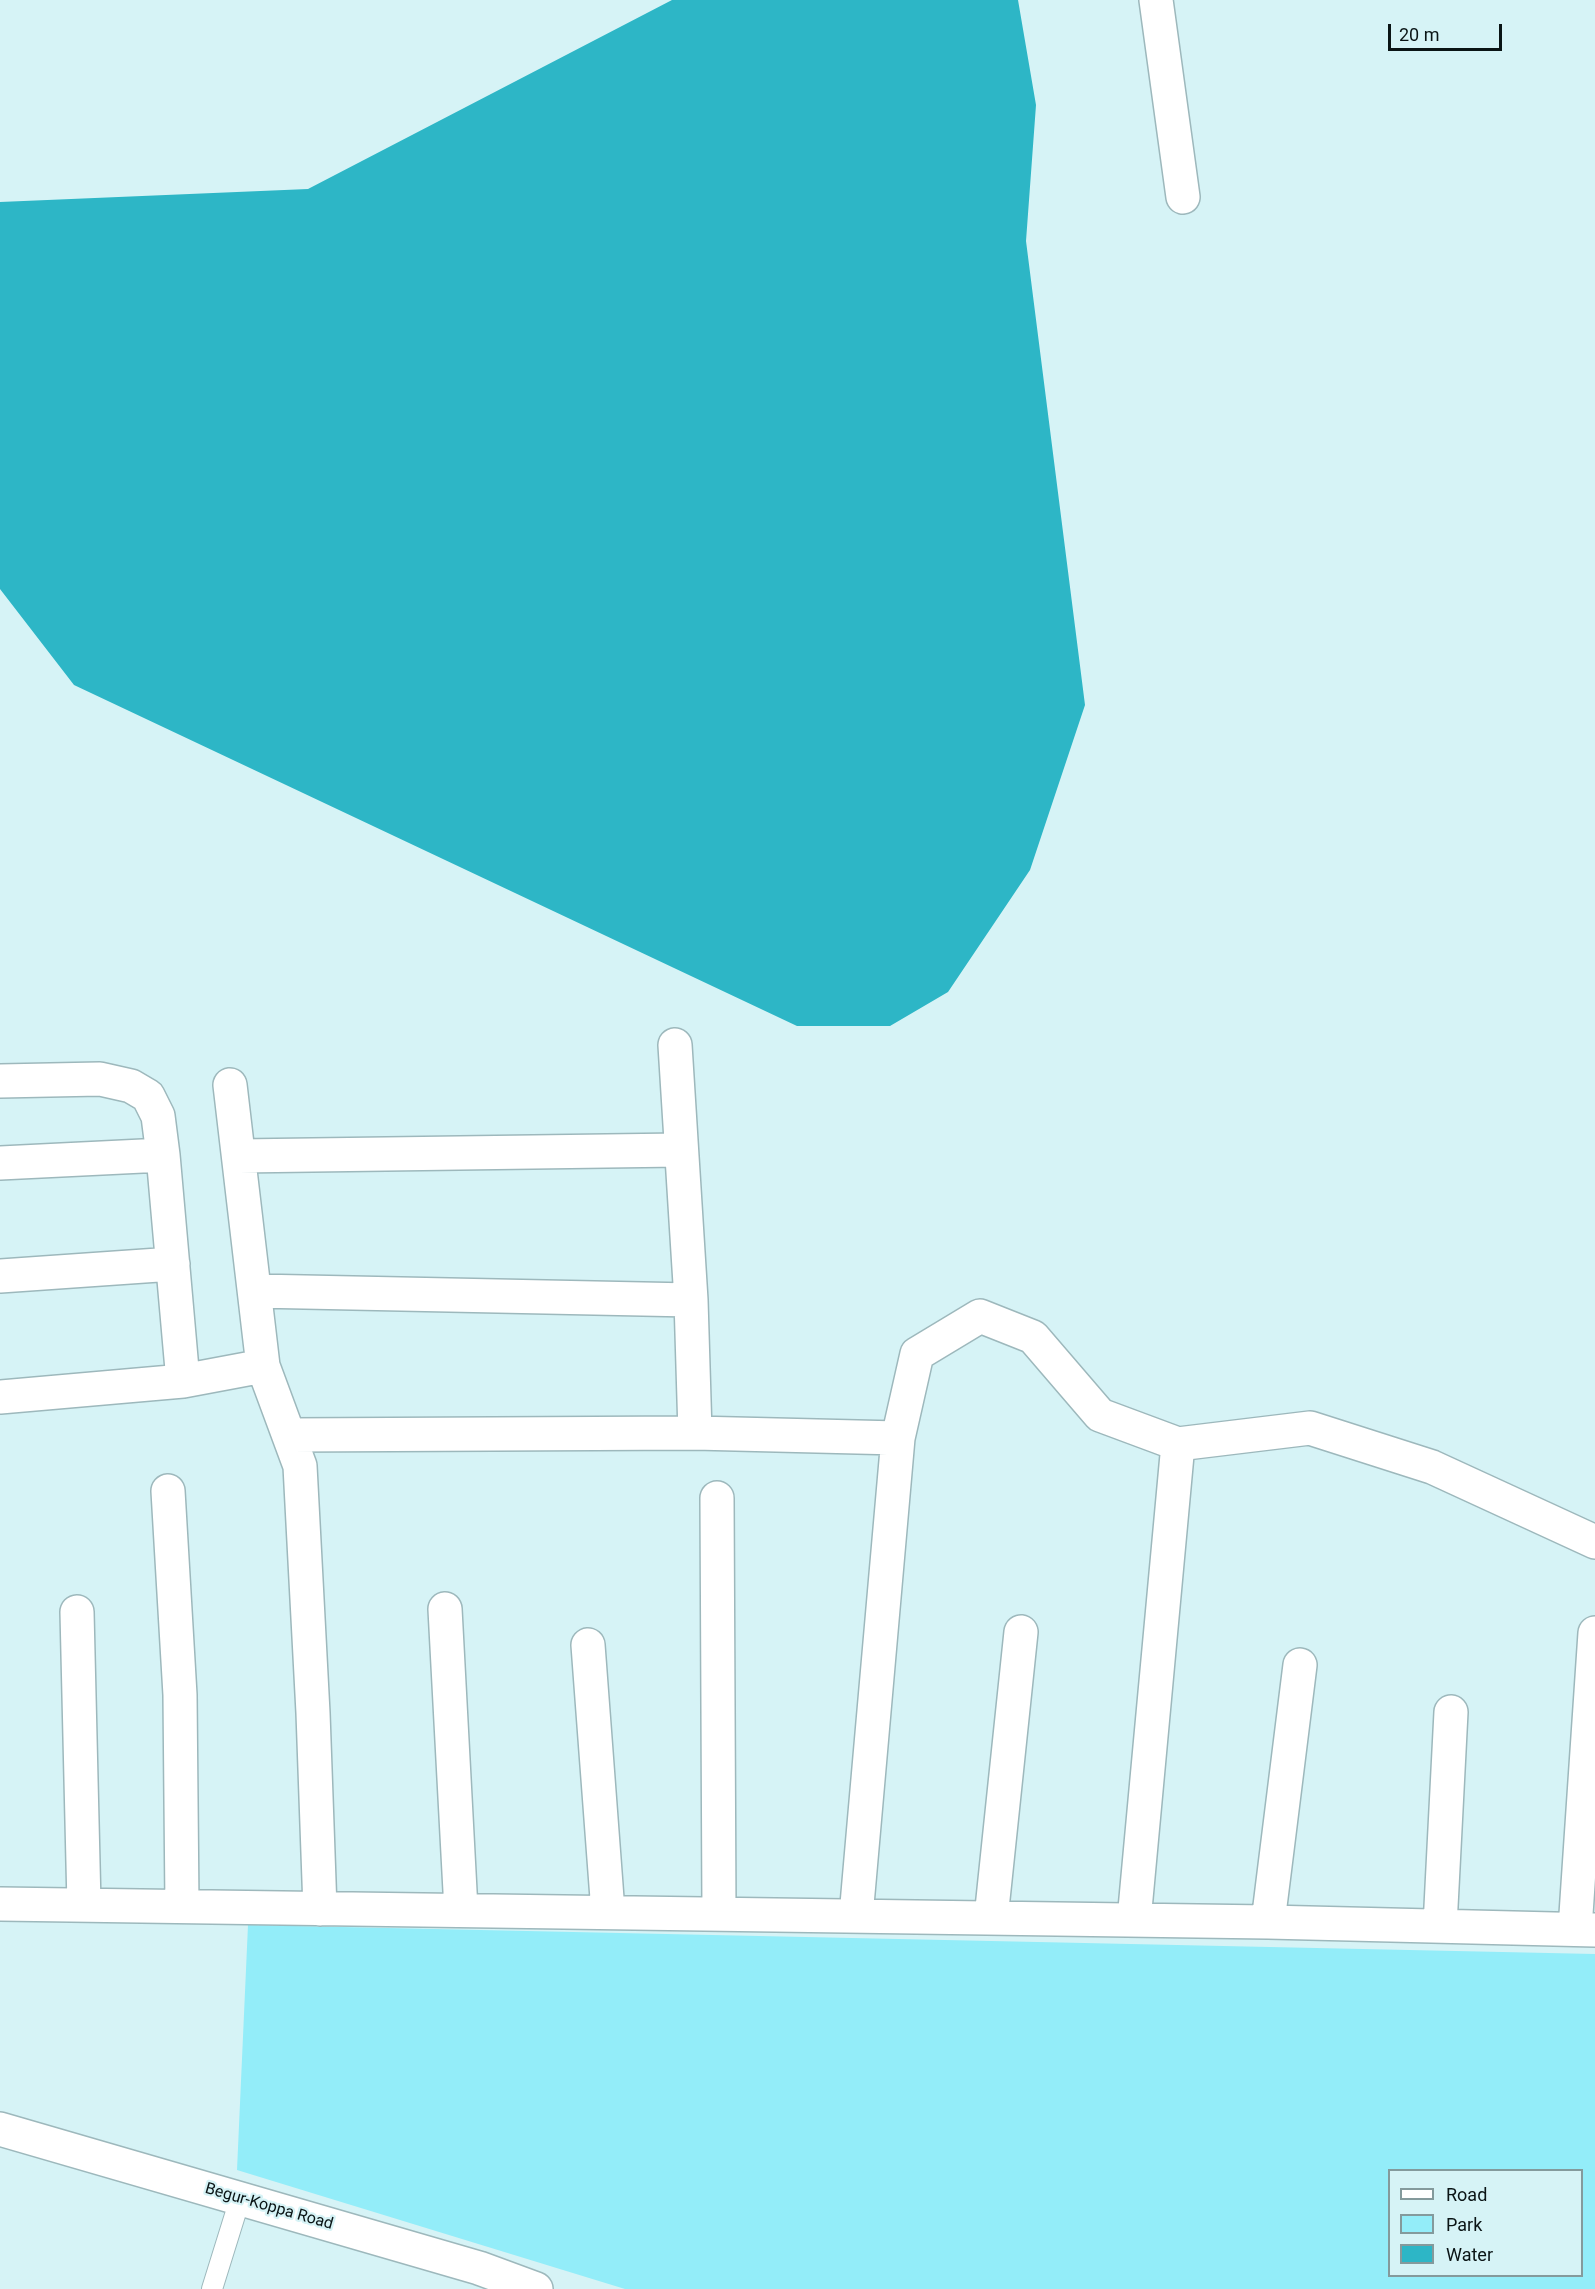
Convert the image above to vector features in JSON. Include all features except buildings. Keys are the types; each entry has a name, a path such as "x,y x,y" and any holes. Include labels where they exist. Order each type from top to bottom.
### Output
{"street":[{"path":"1156,0 1183,197"},
{"path":"675,1045 691,1300 695,1433"},
{"path":"0,1081 99,1079 131,1086 148,1096 158,1116 164,1155 183,1381"},
{"path":"230,1085 263,1366 291,1435 300,1466 314,1713 320,1909"},
{"path":"239,1156 680,1150"},
{"path":"0,1163 164,1155"},
{"path":"0,1275 173,1264"},
{"path":"256,1291 691,1300"},
{"path":"856,1916 898,1438 917,1354 980,1316 1033,1336 1100,1415 1178,1444 1310,1428 1432,1467 1595,1542"},
{"path":"0,1397 183,1381 263,1366"},
{"path":"291,1435 695,1433 898,1438"},
{"path":"1134,1920 1178,1444"},
{"path":"168,1491 180,1695 182,1906"},
{"path":"717,1498 719,1914"},
{"path":"445,1609 462,1910"},
{"path":"77,1612 84,1905"},
{"path":"991,1918 1021,1632"},
{"path":"0,1904 1268,1922 1585,1930 1595,1633"},
{"path":"588,1645 608,1912"},
{"path":"1268,1922 1300,1665"},
{"path":"1440,1926 1451,1712"},
{"name":"Begur-Koppa Road","path":"0,2129 479,2268 536,2289"}],"lane":[{"path":"212,2289 240,2199"}],"green space":[{"path":"248,1925 1595,1954 1595,2289 625,2289 237,2170"}],"water":[{"path":"672,0 1018,0 1036,105 1026,241 1085,705 1030,870 948,992 890,1026 797,1026 74,685 0,589 0,202 308,189"}]}
